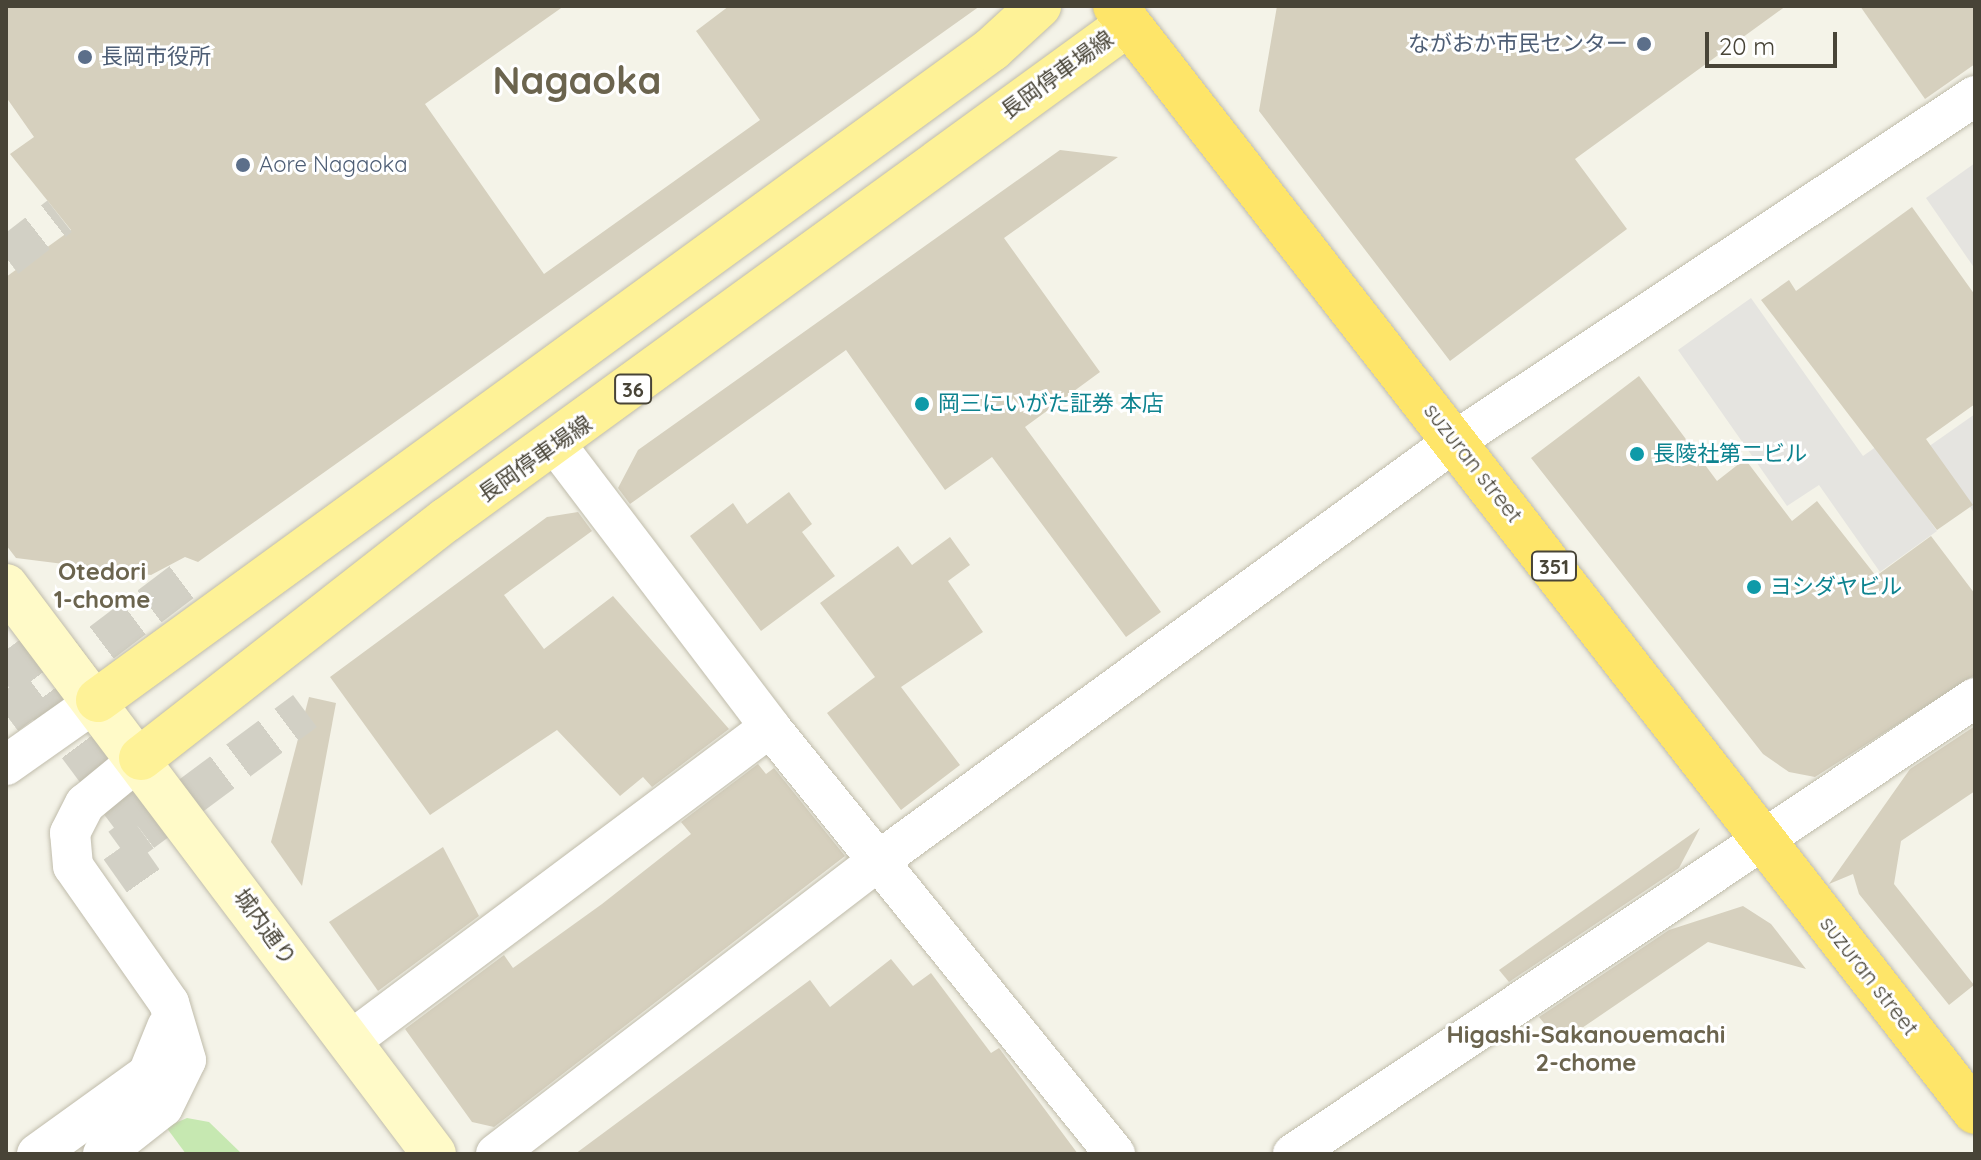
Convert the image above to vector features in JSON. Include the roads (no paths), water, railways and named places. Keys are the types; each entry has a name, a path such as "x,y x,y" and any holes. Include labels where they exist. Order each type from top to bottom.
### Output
{"highway":[{"name":"suzuran street","path":"1132,12 1455,441 1975,1112"}],"main road":[{"path":"98,700 992,49 1039,6"},
{"name":"長岡停車場線","path":"141,758 446,520 557,446 1132,12"}],"street":[{"path":"496,1154 877,862 1455,441 1975,96"},
{"path":"557,446 770,727 1115,1154"},
{"name":"城内通り","path":"6,586 98,700 434,1154"},
{"path":"1293,1154 1975,698"},
{"path":"6,765 98,700"},
{"path":"349,1042 770,727"},
{"path":"103,1154 163,1107 186,1060 169,1003 73,866 70,833 85,804 141,758"},
{"path":"37,1154 148,1074 166,1044 169,1003"}],"tunnel":[{"path":"6,258 60,216"},
{"path":"6,715 190,576"},
{"path":"6,650 142,832 305,711"},
{"path":"142,832 120,848 146,885"}],"place":[{"name":"ながおか市民センター","path":"1644,44"},
{"name":"長岡市役所","path":"85,57"},
{"name":"Aore Nagaoka","path":"243,165"},
{"name":"岡三にいがた証券 本店","path":"922,404"},
{"name":"長陵社第二ビル","path":"1637,454"},
{"name":"ヨシダヤビル","path":"1754,587"}],"district":[{"name":"Nagaoka","path":"577,81"},
{"name":"Otedori 1-chome","path":"102,586"},
{"name":"Higashi-Sakanouemachi 2-chome","path":"1586,1049"}]}
